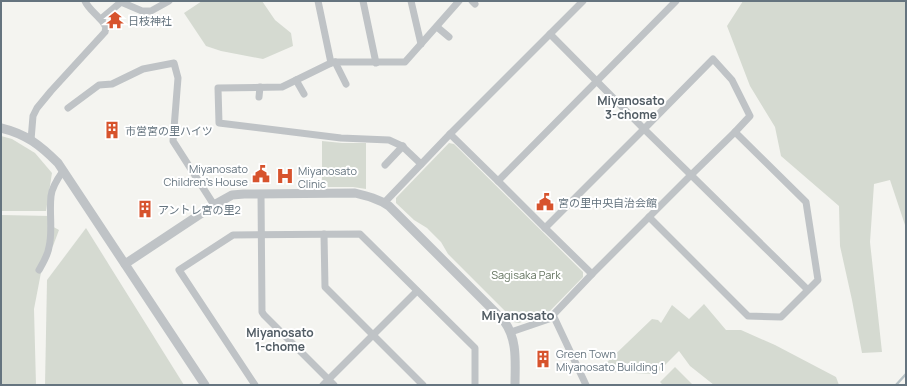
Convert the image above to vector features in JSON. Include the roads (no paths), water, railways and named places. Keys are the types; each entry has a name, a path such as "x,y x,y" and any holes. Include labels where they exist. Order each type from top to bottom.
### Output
{"street":[{"path":"31,140 33,116 37,108 105,32 106,27 101,19 86,5 85,1"},
{"path":"101,19 121,2 142,11 151,11 169,1"},
{"path":"318,1 333,62 346,84"},
{"path":"363,1 376,63"},
{"path":"411,1 421,44"},
{"path":"421,164 403,146 384,140 341,138 219,123 218,88 282,87 333,62 405,62 459,1"},
{"path":"384,203 582,1"},
{"path":"498,181 676,1"},
{"path":"437,27 449,37"},
{"path":"550,34 644,129 808,290"},
{"path":"511,332 549,318 553,315 750,116 732,80 713,59 545,228"},
{"path":"68,108 85,98 99,85 112,84 143,69 177,62 178,78 172,142 214,205"},
{"path":"296,80 304,94"},
{"path":"259,97 260,87"},
{"path":"1,128 31,140 58,163 205,385"},
{"path":"649,217 748,316 782,317 818,280 806,202 735,132"},
{"path":"450,134 592,274"},
{"path":"385,165 403,146"},
{"path":"39,270 49,248 51,195 56,180 63,171"},
{"path":"125,264 214,205 232,196 244,194 355,193 370,197 384,203 398,215 507,324 511,332 515,349 515,385"},
{"path":"261,194 262,312 334,385"},
{"path":"324,234 325,287 423,385"},
{"path":"255,385 179,270 233,235 360,234 475,348 475,385"},
{"path":"323,385 417,291"},
{"path":"553,315 586,385"}],"waterway":[{"path":"896,385 906,374"}],"place":[{"name":"日枝神社","path":"115,20"},
{"name":"市営宮の里ハイツ","path":"112,130"},
{"name":"Miyanosato Children's House","path":"261,174"},
{"name":"Miyanosato Clinic","path":"285,176"},
{"name":"宮の里中央自治会館","path":"545,202"},
{"name":"アントレ宮の里2","path":"145,209"},
{"name":"Green Town Miyanosato Building 1","path":"543,359"}],"district":[{"name":"Miyanosato 3-chome","path":"631,107"},
{"name":"Miyanosato","path":"518,315"},
{"name":"Miyanosato 1-chome","path":"280,339"}],"park label":[{"name":"Sagisaka Park","path":"526,274"}]}
